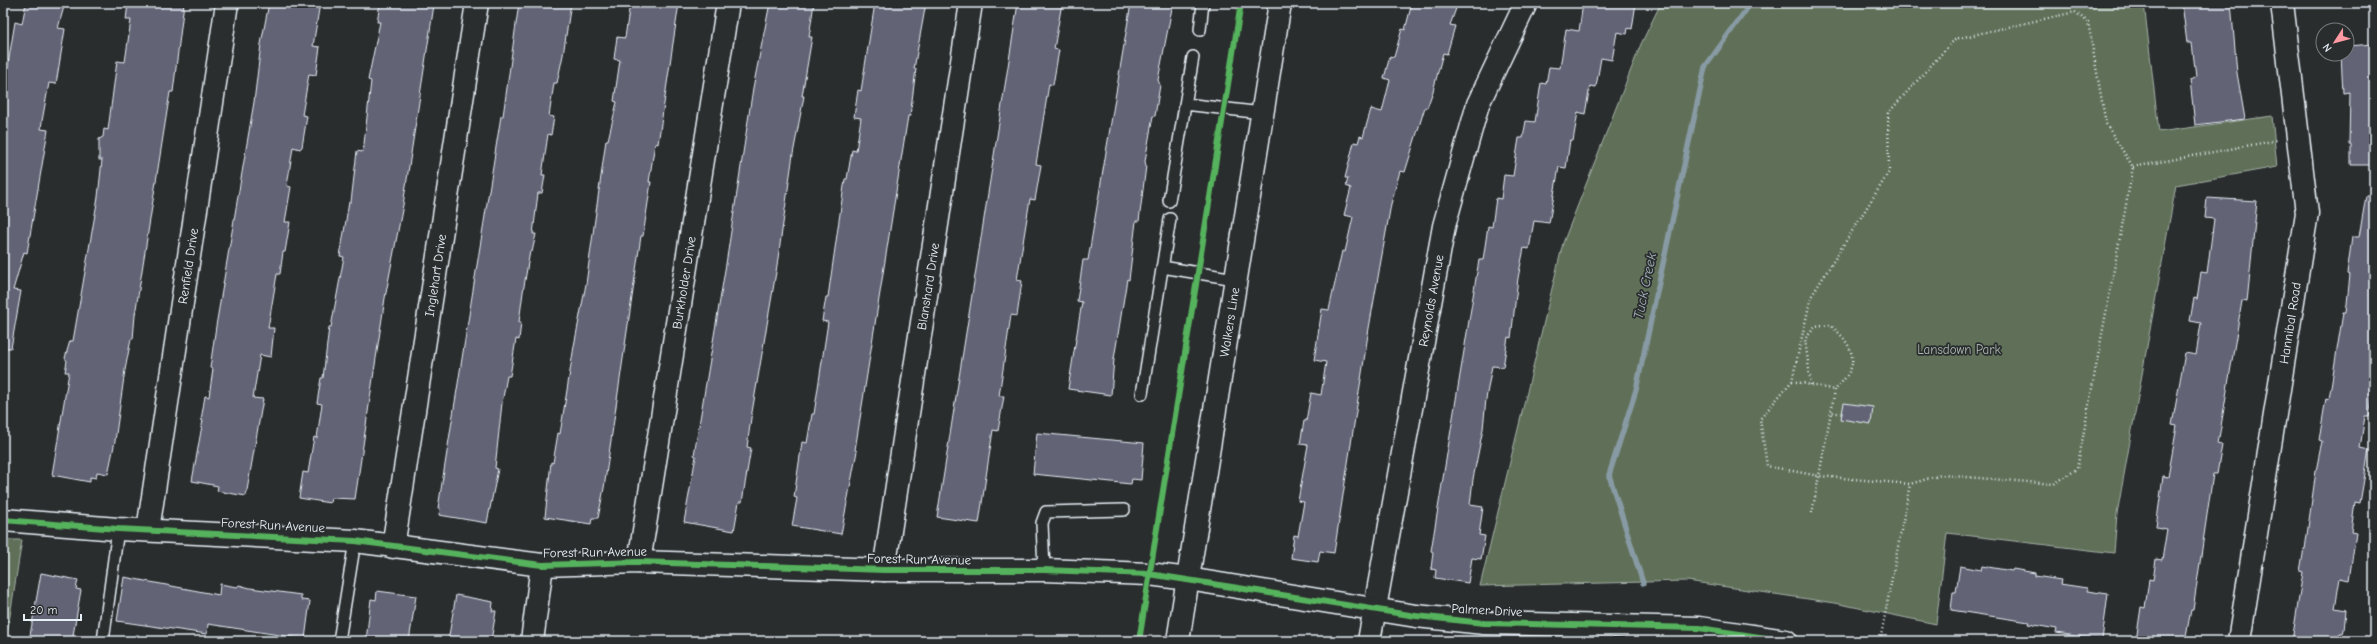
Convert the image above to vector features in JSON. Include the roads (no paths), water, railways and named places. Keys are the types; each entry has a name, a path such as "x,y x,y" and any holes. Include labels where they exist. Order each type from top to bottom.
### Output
{"street":[{"name":"Renfield Drive","path":"148,530 227,3"},
{"name":"Inglehart Drive","path":"393,547 477,3"},
{"name":"Burkholder Drive","path":"639,562 728,3"},
{"name":"Blanshard Drive","path":"884,570 971,3"},
{"name":"Walkers Line","path":"1178,641 1280,3"},
{"name":"Reynolds Avenue","path":"1369,641 1444,226 1478,104 1526,3"},
{"name":"Hannibal Road","path":"2239,641 2307,213 2282,3"},
{"name":"Forest Run Avenue","path":"3,520 118,529 355,541 542,565 639,562 884,570 1044,570 1149,574 1188,579"},
{"path":"532,641 542,565"},
{"name":"Palmer Drive","path":"1188,579 1416,616 1484,623 1699,628 1786,641"}],"lane":[{"path":"1200,30 1203,3"},
{"path":"1169,201 1193,57"},
{"path":"1185,104 1262,113"},
{"path":"1142,394 1170,218"},
{"path":"1162,267 1235,279"},
{"path":"1044,570 1042,523 1046,512 1124,510"},
{"path":"103,641 118,529"},
{"path":"339,641 355,541"}],"waterway":[{"name":"Tuck Creek","path":"1643,583 1609,475 1636,390 1705,67 1751,3"}],"park label":[{"name":"Lansdown Park","path":"1959,349"}]}
